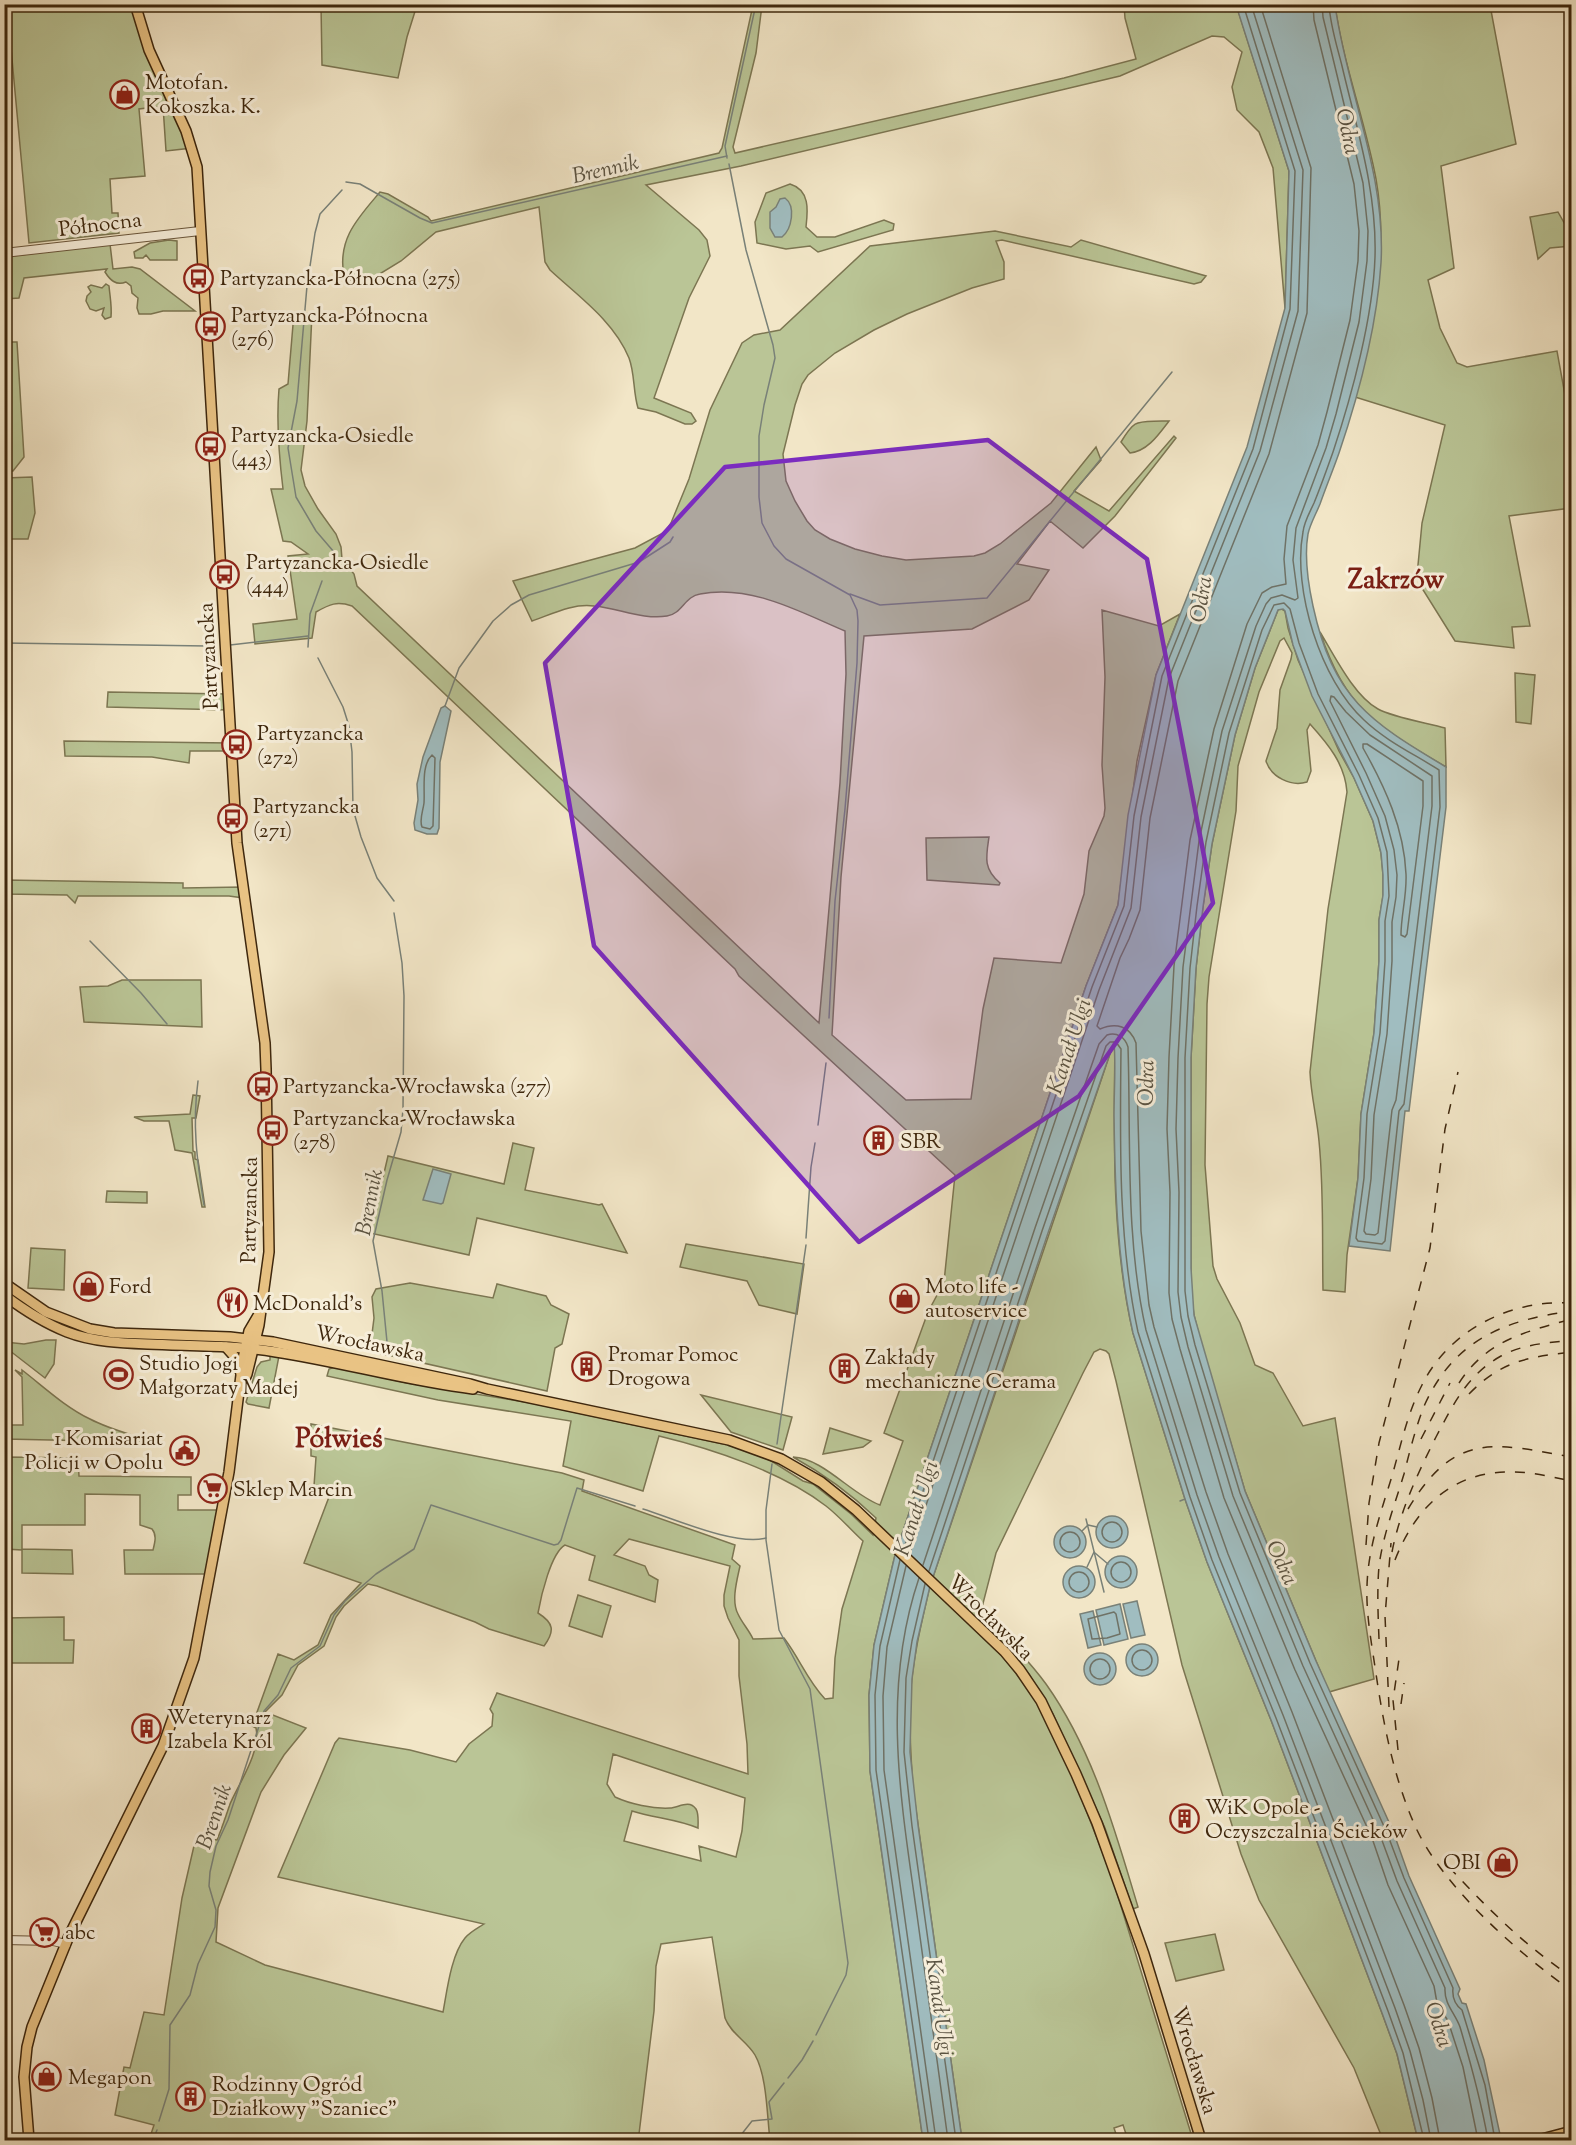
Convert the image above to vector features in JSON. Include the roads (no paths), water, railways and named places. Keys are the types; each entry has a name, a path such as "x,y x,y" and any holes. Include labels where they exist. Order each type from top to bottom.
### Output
{"main road":[{"name":"Partyzancka","path":"135,4 149,50 186,131 195,160 237,839 266,1061 270,1238 266,1281 251,1344"},
{"name":"Wrocławska","path":"4,1283 46,1312 90,1329 251,1344 411,1380 480,1390 488,1389"},
{"name":"Wrocławska","path":"4,1295 34,1317 78,1336 124,1343 226,1347 270,1341 729,1440 782,1459 821,1482 875,1528 978,1626 1005,1652 1030,1683 1087,1798 1144,1954 1201,2140"},
{"path":"259,1314 270,1341"},
{"path":"29,2140 24,2087 28,2039 36,2014 66,1944 164,1746 192,1666 229,1472 241,1373 251,1344"},
{"path":"239,1392 251,1344"},
{"path":"226,1347 234,1356 241,1373"},
{"path":"1538,2140 1572,2131"},
{"path":"1566,2140 1572,2139"}],"street":[{"name":"Północna","path":"4,252 200,231"},
{"path":"4,1940 53,1941 66,1944"}],"water":[{"path":"1236,5 1335,5 1378,197 1381,263 1376,311 1360,383 1339,453 1308,534 1306,552 1308,579 1321,637 1331,664 1358,704 1375,720 1446,767 1446,807 1409,1111 1405,1111 1390,1251 1349,1246 1358,1178 1361,1114 1374,1033 1379,961 1379,920 1383,895 1381,853 1373,821 1312,696 1293,645 1285,611 1278,610 1255,668 1235,735 1212,844 1203,907 1196,968 1191,1058 1191,1268 1194,1315 1245,1491 1316,1661 1393,1831 1409,1876 1460,1989 1458,1994 1462,2003 1466,2004 1484,2060 1501,2140 1418,2140 1397,2054 1271,1720 1207,1562 1133,1333 1123,1279 1116,1197 1114,1042 930,1586 917,1642 912,1679 910,1752 962,2140 923,2140 870,1771 869,1695 874,1645 895,1555 1086,986 1118,905 1128,815 1156,675 1247,447 1285,308 1289,171"},
{"path":"785,198 791,206 790,223 782,237 775,237 770,228 770,212 780,199"},
{"path":"445,706 451,711 440,762 439,828 437,834 427,834 415,830 417,784 423,757 441,708"},
{"path":"433,1169 451,1174 441,1204 423,1200"},
{"path":"1112,1516 1123,1521 1128,1532 1123,1543 1112,1548 1101,1543 1096,1532 1101,1521"},
{"path":"1070,1526 1081,1531 1086,1542 1081,1553 1070,1558 1059,1553 1054,1542 1059,1531"},
{"path":"1121,1556 1132,1561 1137,1572 1132,1583 1121,1588 1110,1583 1105,1572 1110,1561"},
{"path":"1079,1566 1090,1571 1095,1582 1090,1593 1079,1598 1068,1593 1063,1582 1068,1571"},
{"path":"1137,1601 1145,1635 1131,1638 1123,1604"},
{"path":"1120,1604 1128,1639 1104,1645 1096,1610"},
{"path":"1093,1611 1101,1645 1088,1648 1080,1614"},
{"path":"1142,1644 1153,1649 1158,1660 1153,1671 1142,1676 1131,1671 1126,1660 1131,1649"},
{"path":"1100,1653 1111,1658 1116,1669 1111,1680 1100,1685 1089,1680 1084,1669 1089,1658"}],"waterway":[{"name":"Brennik","path":"727,158 725,146 756,4"},
{"name":"Brennik","path":"346,182 360,184 432,223 727,156"},
{"path":"729,164 746,250 775,358 759,436 759,497 762,523 774,546 786,559 850,595 857,610 857,663 835,901 829,1018"},
{"name":"Brennik","path":"333,563 334,552 316,531 296,497 288,448 297,401 307,286 315,233 320,214 342,190"},
{"path":"850,594 880,605 987,598 1172,372"},
{"path":"445,706 459,668 493,621 511,605 529,595 639,562 670,542 673,537"},
{"name":"Brennik","path":"308,647 310,614 322,581"},
{"path":"230,645 308,636"},
{"path":"4,643 207,646"},
{"name":"Brennik","path":"318,658 343,707 349,726 353,809 361,837 377,878 394,901"},
{"name":"Brennik","path":"390,1353 388,1352 382,1291 373,1241 401,1132 403,1109 404,996 402,963 394,913"},
{"path":"90,941 141,993 167,1024"},
{"path":"818,1125 826,1063"},
{"path":"198,1081 195,1113 196,1143 204,1205"},
{"path":"806,1238 815,1143"},
{"path":"777,1444 806,1245"},
{"path":"772,1464 766,1510 766,1540 779,1630 810,1689 848,1963 846,1975 816,2035"},
{"name":"Brennik","path":"159,2121 169,2089 170,2025 190,1995 198,1964 215,1927 216,1910 209,1886 216,1846 228,1820 264,1711 278,1695 291,1668 320,1646 334,1615 345,1601 376,1574 414,1549 431,1505 554,1545 561,1540 577,1488 635,1506"},
{"path":"1180,1501 1185,1499"},
{"name":"Brennik","path":"643,1509 722,1535 738,1538 766,1538"},
{"path":"1086,1519 1104,1592"},
{"path":"1082,1531 1088,1525 1097,1527"},
{"path":"1087,1567 1094,1552"},
{"path":"1095,1553 1108,1564"},
{"path":"788,2078 813,2041"},
{"path":"737,2140 752,2121 772,2119 769,2102 784,2083"},
{"name":"Brennik","path":"153,2140 157,2130"}],"railway":[{"path":"1366,1545 1369,1503 1379,1443 1430,1248 1445,1129 1458,1072"},
{"path":"1572,1303 1527,1306 1484,1322 1448,1348 1434,1366 1412,1407 1405,1430 1372,1544 1367,1596 1370,1637 1385,1729 1401,1789 1416,1828 1445,1873 1484,1918 1506,1939 1572,1991"},
{"path":"1379,1639 1378,1575 1383,1543 1419,1421 1437,1382 1451,1363 1485,1336 1525,1320 1572,1311"},
{"path":"1459,1383 1470,1368 1495,1347 1538,1328 1572,1319"},
{"path":"1392,1552 1404,1508 1422,1465 1449,1414 1470,1382 1489,1364 1509,1352 1535,1345 1572,1340"},
{"path":"1469,1394 1492,1374 1516,1362 1572,1352"},
{"path":"1421,1439 1450,1383"},
{"path":"1408,1509 1425,1484 1442,1466 1478,1448 1520,1448 1572,1457"},
{"path":"1395,1560 1403,1542 1424,1510 1437,1497 1468,1479 1487,1474 1515,1472 1572,1481"},
{"path":"1389,1707 1385,1616 1391,1543"},
{"path":"1398,1750 1393,1700 1399,1659"},
{"path":"1401,1704 1404,1683"},
{"path":"1449,1867 1507,1926 1572,1977"}],"place":[{"name":"Motofan. Kokoszka. K.","path":"124,94"},
{"name":"Partyzancka-Północna (275)","path":"199,278"},
{"name":"Partyzancka-Północna (276)","path":"210,327"},
{"name":"Partyzancka-Osiedle (443)","path":"210,447"},
{"name":"Partyzancka-Osiedle (444)","path":"225,574"},
{"name":"Partyzancka (272)","path":"236,745"},
{"name":"Partyzancka (271)","path":"232,818"},
{"name":"Partyzancka-Wrocławska (277)","path":"262,1086"},
{"name":"Partyzancka-Wrocławska (278)","path":"272,1130"},
{"name":"SBR","path":"879,1141"},
{"name":"Ford","path":"88,1286"},
{"name":"Moto life - autoservice","path":"904,1298"},
{"name":"McDonald's","path":"232,1303"},
{"name":"Promar Pomoc Drogowa","path":"587,1366"},
{"name":"Zakłady mechaniczne Cerama","path":"844,1369"},
{"name":"Studio Jogi Małgorzaty Madej","path":"118,1375"},
{"name":"1 Komisariat Policji w Opolu","path":"184,1450"},
{"name":"Sklep Marcin","path":"212,1489"},
{"name":"Weterynarz Izabela Król","path":"146,1729"},
{"name":"WiK Opole - Oczyszczalnia Ścieków","path":"1184,1819"},
{"name":"OBI","path":"1502,1862"},
{"name":"abc","path":"44,1932"},
{"name":"Megapon","path":"47,2077"},
{"name":"Rodzinny Ogród Działkowy \"Szaniec\"","path":"191,2096"}],"district":[{"name":"Zakrzów","path":"1396,579"},
{"name":"Półwieś","path":"339,1438"}],"water label":[{"name":"Odra","path":"1349,131"},
{"name":"Odra","path":"1200,599"},
{"name":"Kanał Ulgi","path":"1068,1046"},
{"name":"Odra","path":"1145,1083"},
{"name":"Kanał Ulgi","path":"915,1508"},
{"name":"Odra","path":"1283,1562"},
{"name":"Kanał Ulgi","path":"941,2007"},
{"name":"Odra","path":"1440,2024"}]}
